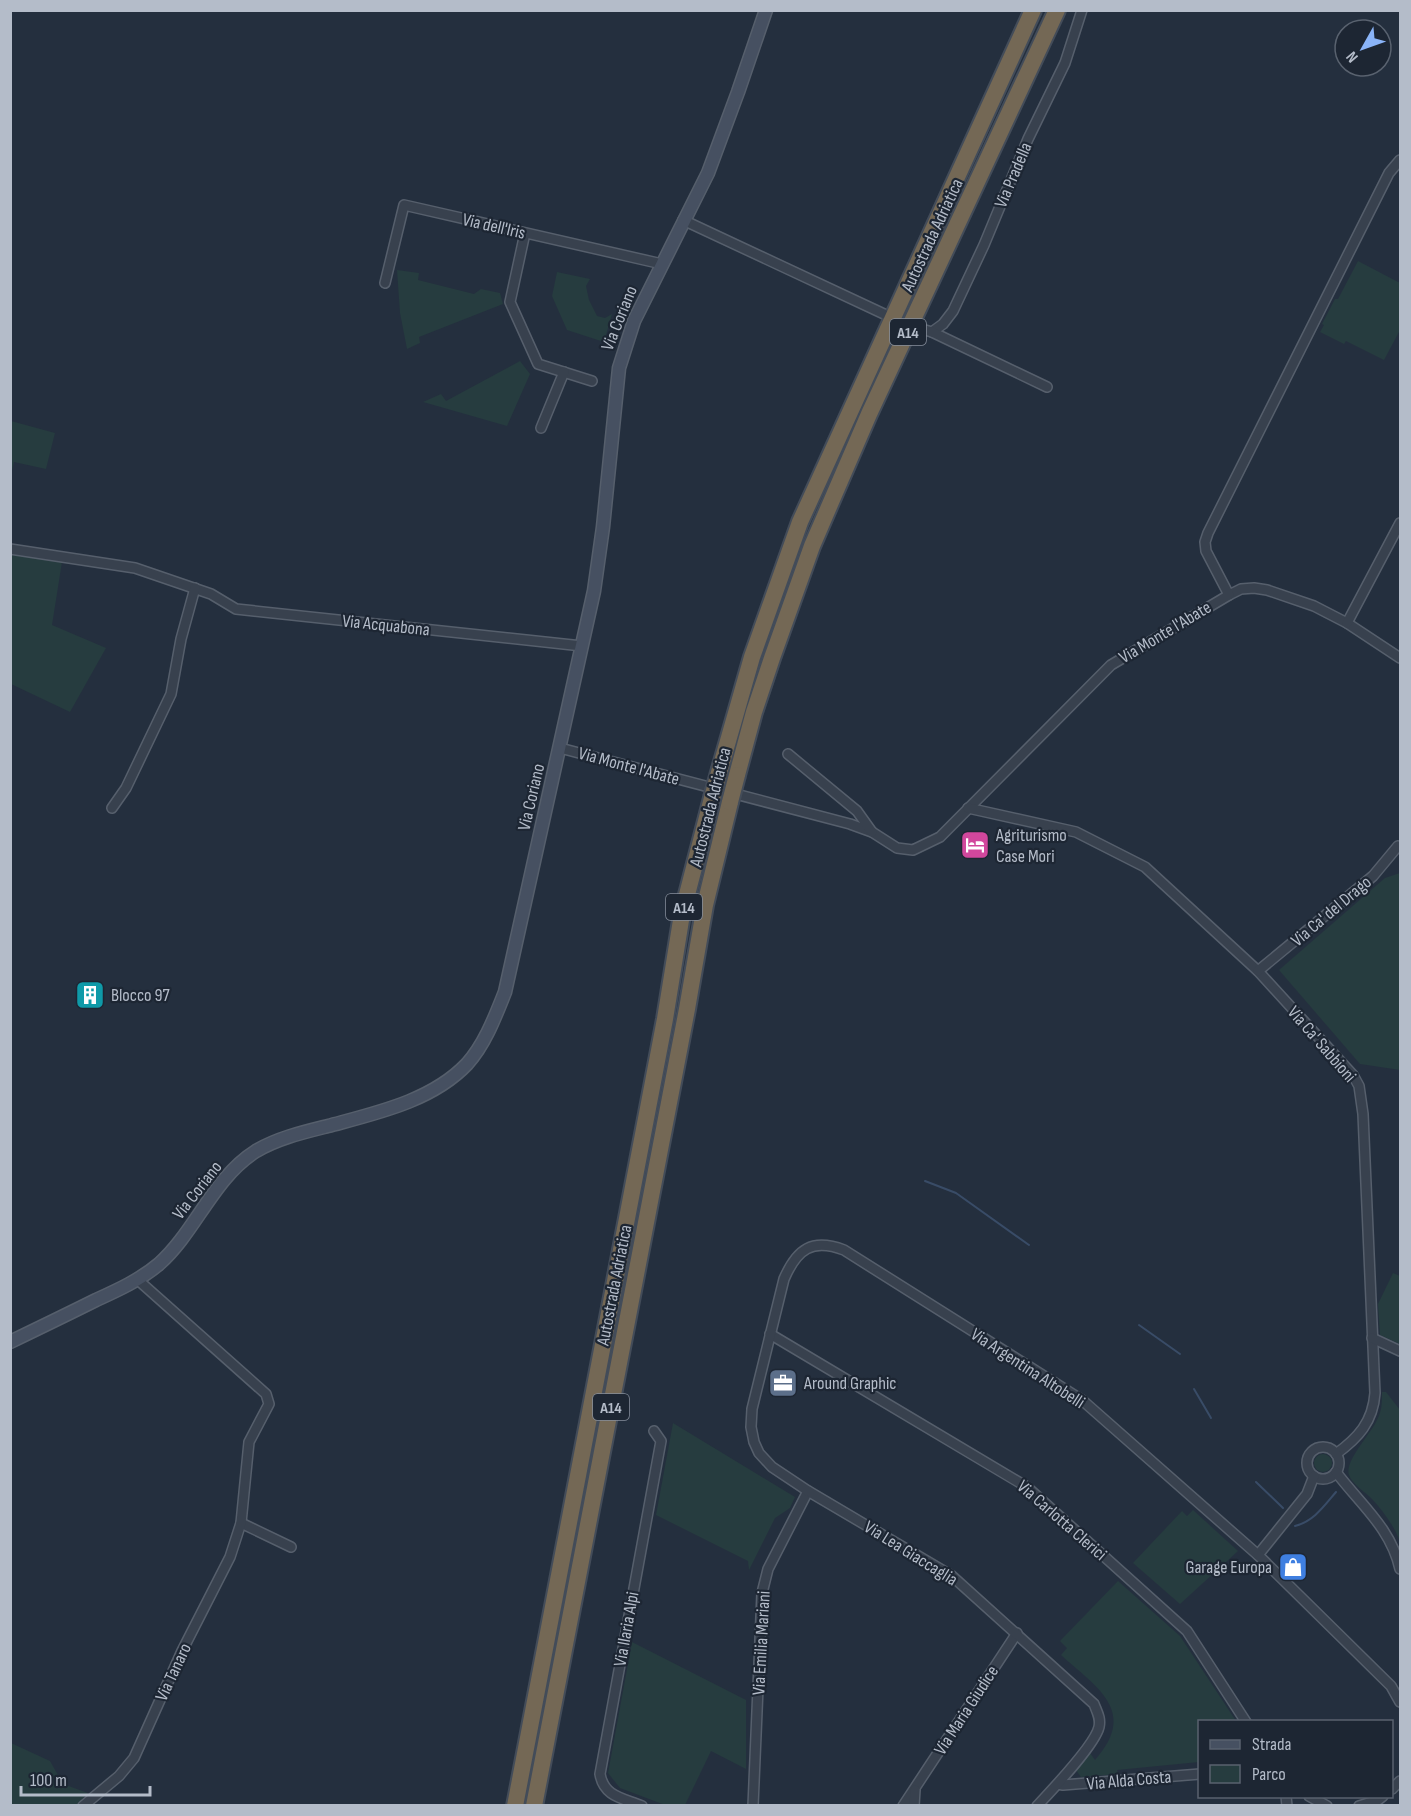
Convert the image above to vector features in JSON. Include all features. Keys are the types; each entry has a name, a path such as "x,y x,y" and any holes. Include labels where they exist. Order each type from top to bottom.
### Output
{"highway":[{"name":"Autostrada Adriatica","path":"515,1806 665,1019 682,914 752,657 800,522 1033,10"},
{"name":"Autostrada Adriatica","path":"534,1806 705,905 754,712 817,535 869,414 1057,10"}],"main road":[{"name":"Via Coriano","path":"10,1342 138,1280 159,1264 178,1245 228,1175 256,1152 287,1137 380,1112 422,1096 449,1080 468,1063 485,1038 506,992 594,591 603,527 618,368 634,321 708,173 766,10"}],"street":[{"name":"Via Pradella","path":"932,332 943,324 953,311 971,273 1028,139 1065,63 1082,10"},
{"name":"Via Monte l'Abate","path":"560,748 850,824 872,832 897,848 913,850 940,837 1111,665 1229,594 1206,550 1205,542 1208,533 1389,173 1401,160"},
{"name":"Via dell'Iris","path":"384,283 404,205 662,264"},
{"path":"683,220 884,314"},
{"path":"525,233 510,302 538,364 592,381"},
{"path":"918,328 932,332 1047,387"},
{"path":"541,428 564,372"},
{"path":"1347,623 1401,523"},
{"name":"Via Acquabona","path":"10,549 135,568 211,594 236,609 582,646"},
{"path":"112,808 126,788 171,694 181,639 195,588"},
{"path":"1229,594 1241,589 1254,588 1267,590 1314,606 1347,623 1401,658"},
{"name":"Via Monte l'Abate","path":"788,754 856,811 872,832"},
{"name":"Via Ca' Sabbioni","path":"968,808 1076,832 1145,867 1258,971 1353,1075 1359,1086 1363,1114 1374,1407 1366,1424 1354,1440 1336,1454"},
{"name":"Via Ca' del Drago","path":"1258,971 1373,876 1398,846"},
{"name":"Via Argentina Altobelli","path":"784,1279 791,1263 808,1248 829,1244 844,1250 1082,1400 1258,1555 1391,1686 1401,1702"},
{"name":"Via Lea Giaccaglia","path":"784,1279 752,1408 751,1427 759,1453 772,1467 808,1491 952,1576 1094,1704 1099,1716 1099,1728 1094,1738 1058,1784 1037,1806"},
{"name":"Via Tanaro","path":"83,1806 119,1776 134,1758 182,1651 230,1557 241,1522 249,1442 269,1404 266,1394 138,1280"},
{"name":"Via Carlotta Clerici","path":"770,1334 1028,1487 1187,1631 1245,1720"},
{"path":"1372,1338 1401,1351"},
{"name":"Via Ilaria Alpi","path":"642,1806 608,1791 602,1784 600,1774 661,1441 654,1431"},
{"path":"1322,1447 1336,1454 1339,1463 1336,1472 1328,1478 1314,1476 1307,1462 1312,1452 1322,1447"},
{"path":"1336,1472 1372,1513 1389,1538 1401,1569"},
{"path":"1258,1555 1306,1494 1314,1476"},
{"name":"Via Emilia Mariani","path":"753,1806 762,1593 768,1569 808,1491"},
{"path":"241,1522 291,1547"},
{"name":"Via Maria Giudice","path":"903,1806 1017,1633"},
{"name":"Via Alda Costa","path":"1058,1784 1198,1774"},
{"name":"Via Maria Giudice","path":"914,1806 916,1788"},
{"path":"1311,1798 1326,1805"},
{"path":"1359,1806 1381,1798"}],"green space":[{"path":"1358,261 1400,283 1400,330 1384,360 1346,341 1344,344 1320,332 1335,299 1338,299"},
{"path":"397,270 419,273 418,280 474,294 481,289 500,293 503,304 419,337 420,343 407,349 400,313"},
{"path":"557,272 590,279 586,286 589,300 597,316 605,318 612,314 604,342 567,330 552,296"},
{"path":"520,361 530,374 507,426 423,402 441,394 446,401"},
{"path":"11,421 55,433 46,469 14,462 11,475"},
{"path":"11,555 62,562 52,625 106,648 70,712 11,684"},
{"path":"1400,873 1400,1070 1360,1064 1279,970 1385,878"},
{"path":"1393,1273 1400,1276 1400,1344 1380,1335 1378,1304"},
{"path":"1382,1392 1386,1392 1400,1410 1400,1542 1384,1514 1349,1475 1350,1462 1379,1417"},
{"path":"673,1423 795,1497 790,1508 775,1518 749,1570 748,1561 656,1515"},
{"path":"1323,1454 1329,1457 1332,1463 1329,1469 1323,1472 1317,1469 1314,1463 1317,1457"},
{"path":"1193,1510 1238,1551 1180,1604 1133,1563 1182,1511 1187,1516"},
{"path":"1118,1581 1180,1636 1235,1720 1198,1720 1198,1762 1117,1770 1118,1774 1081,1777 1076,1770 1090,1753 1095,1760 1108,1743 1113,1727 1113,1714 1108,1701 1099,1689 1061,1655 1067,1648 1060,1641"},
{"path":"632,1642 746,1700 746,1769 711,1751 685,1805 665,1805 620,1788 608,1773"},
{"path":"11,1743 50,1761 63,1784 88,1793 76,1805 11,1805"}],"waterway":[{"path":"925,1181 956,1193 1029,1245"},
{"path":"1139,1325 1180,1354"},
{"path":"1194,1389 1211,1418"},
{"path":"1256,1482 1283,1508"},
{"path":"1295,1526 1313,1517 1336,1492"}],"place":[{"name":"Agriturismo Case Mori","path":"975,845"},
{"name":"Blocco 97","path":"90,995"},
{"name":"Around Graphic","path":"783,1383"},
{"name":"Garage Europa","path":"1293,1567"}]}
